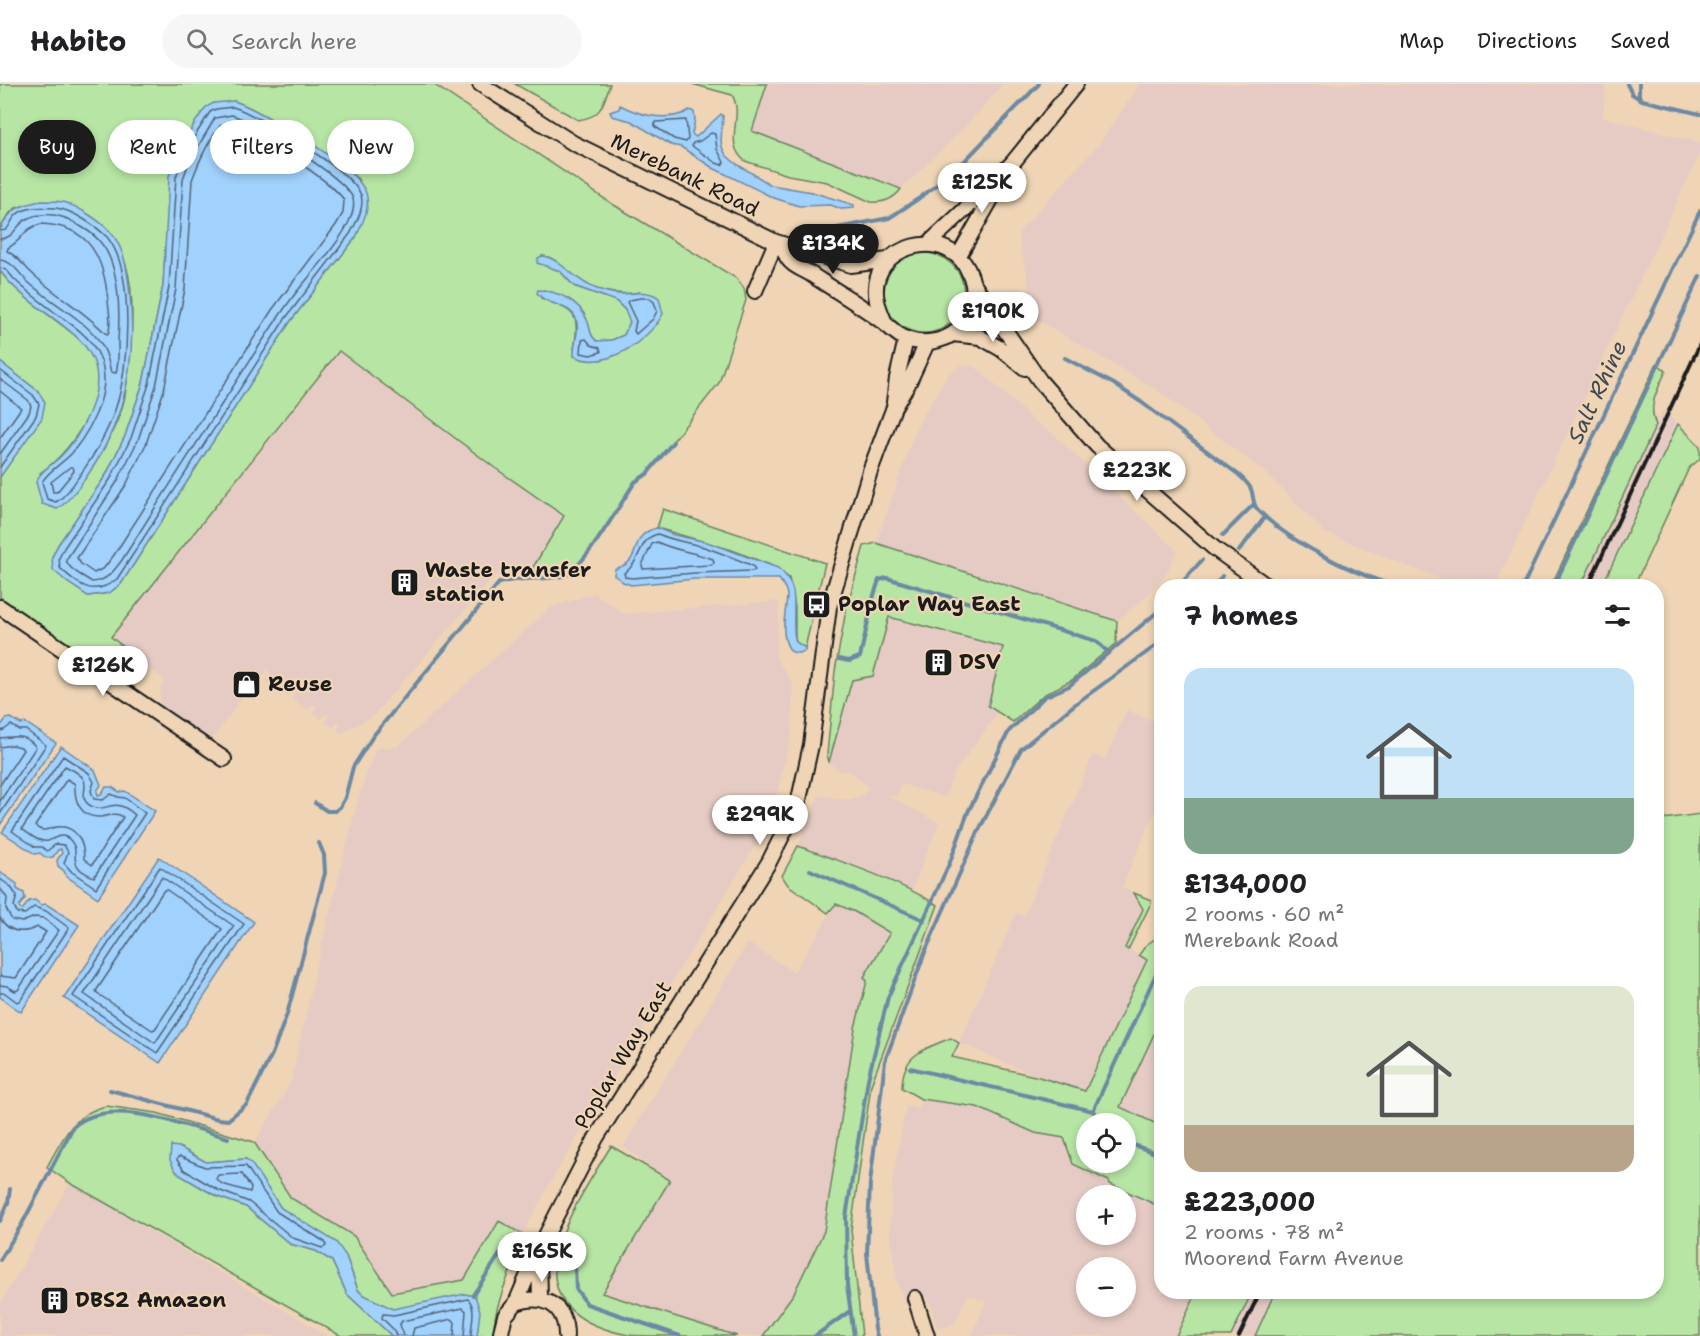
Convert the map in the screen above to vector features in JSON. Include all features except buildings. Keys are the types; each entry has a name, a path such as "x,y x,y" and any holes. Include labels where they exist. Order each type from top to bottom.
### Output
{"street":[{"name":"Merebank Road","path":"480,84 573,143 778,243 851,265 888,260"},
{"path":"928,244 1014,161 1076,84"},
{"path":"958,257 1014,161"},
{"name":"Merebank Road","path":"778,243 789,261 885,323"},
{"path":"755,291 778,243"},
{"path":"974,285 974,303 970,314 960,328 953,334 927,343 906,339 885,323 876,300 878,279 888,260 900,251 916,244 928,244 944,248 958,257 969,270 974,285 1040,381 1097,446 1215,549 1257,579"},
{"path":"953,334 980,337 1001,349 1040,381"},
{"name":"Poplar Way East","path":"894,407 897,378 906,339"},
{"name":"Poplar Way East","path":"502,1336 505,1316 516,1303 538,1251 596,1138 769,862 798,804 811,745 829,607 870,471 894,407 908,384 927,343"},
{"path":"0,607 224,759"},
{"name":"Poplar Way East","path":"538,1251 540,1299"},
{"path":"915,1298 927,1336"},
{"path":"516,1303 528,1299 540,1299 554,1305 563,1317 568,1336"}],"shaded area":[{"path":"767,84 1003,84 967,125 901,189 752,131"},
{"path":"1140,84 1606,84 1603,117 1700,143 1700,153 1498,579 1440,579 1324,532 1266,473 1156,389 1036,319 1018,233 1099,144"},
{"path":"340,351 564,517 532,569 495,576 373,716 342,733 337,730 341,724 337,722 334,728 325,722 329,716 325,714 321,719 313,713 316,707 312,704 308,710 291,698 295,693 291,690 287,696 278,690 282,684 278,682 274,687 265,681 271,673 267,670 262,678 257,675 211,742 160,707 160,689 165,681 111,638"},
{"path":"961,365 976,367 1035,422 1051,432 1177,551 1165,576 1162,579 1154,579 1154,587 1117,621 876,543 917,426 948,375"},
{"path":"1663,410 1678,424 1605,579 1584,579"},
{"path":"594,593 624,614 779,601 776,658 793,683 792,732 770,821 560,1166 522,1234 499,1221 464,1280 391,1294 354,1236 291,1198 255,1142 291,1082 319,955 359,796 376,748 398,746 550,608"},
{"path":"889,617 1003,647 988,706 998,713 955,771 945,797 901,784 897,796 884,794 939,823 912,890 798,846 819,795 848,800 864,795 868,787 853,773 838,770 829,762 852,680 873,676"},
{"path":"1127,710 1154,722 1154,813 1122,887 1134,893 1143,909 1125,948 1148,959 1085,1091 1039,1077 959,1043 1016,913 1024,916 1093,755 1105,759"},
{"path":"836,904 855,912 890,933 864,977 867,981 855,1028 824,1231 794,1293 763,1336 737,1336 602,1293 669,1181 623,1146 748,943 794,972"},
{"path":"1154,1034 1154,1123 1120,1107"},
{"path":"921,1099 977,1107 1035,1133 1065,1138 1073,1164 1076,1165 1076,1173 1093,1173 1110,1181 1112,1185 1076,1185 1076,1245 1136,1245 1136,1196 1154,1204 1154,1299 1194,1299 1176,1336 972,1336 986,1301 968,1295 954,1324 941,1329 937,1327 928,1297 905,1304 897,1281 890,1233 892,1182 906,1106 919,1108"},
{"path":"70,1183 328,1336 0,1336 0,1304"},
{"path":"1249,1299 1272,1299 1255,1336 1231,1336"}],"green space":[{"path":"0,84 433,84 614,205 736,278 744,288 746,300 719,383 647,474 635,482 583,560 573,570 558,577 533,577 532,569 564,516 495,468 339,351 111,637 139,659 122,681 0,597 0,477 41,418 38,391 0,362 0,271 28,299 81,340 96,363 97,391 88,417 67,448 40,473 76,490 107,443 124,399 132,326 128,271 113,239 97,221 83,212 23,206 13,210 0,230","holes":["234,101 272,120 315,120 315,148 327,156 327,120 414,120 414,174 352,174 359,180 356,237 290,322 121,584 109,593 88,596 67,582 52,557 106,475 125,436 143,383 163,286 171,174 108,174 108,120 198,120","542,256 547,257 593,288 621,294 640,292 658,323 635,343 574,349 576,327 572,314 541,298 544,290 564,297 575,304 584,314 591,335 597,341 612,340 624,335 630,322 625,310 616,301 574,286 560,271 539,263"]},
{"path":"515,84 610,84 597,113 578,120"},
{"path":"692,84 767,84 752,131 901,189 888,200 871,202 827,182 788,175 745,161 738,154 735,146 736,112 732,95"},
{"path":"924,253 939,256 952,265 961,278 964,293 961,308 952,321 939,330 924,333 909,330 896,321 887,308 884,293 887,278 896,265 909,256"},
{"path":"1657,363 1666,371 1653,404 1656,425 1584,579 1554,579"},
{"path":"1678,424 1700,446 1700,459 1689,468 1637,579 1605,579"},
{"path":"663,509 825,563 805,648 796,642 795,638 795,607 789,578 770,565 732,550 657,528"},
{"path":"876,543 1117,621 1116,643 1072,680 1043,695 1013,722 988,706 1003,647 889,617 873,676 852,680 829,762 827,755 835,671 846,610 864,546"},
{"path":"1700,814 1700,1336 1255,1336 1272,1299 1664,1299 1664,819"},
{"path":"798,846 887,879 938,905 871,1085 851,1230 862,1336 763,1336 794,1293 824,1231 855,1028 867,981 864,977 890,933 855,912 836,904 828,913 788,885 782,876"},
{"path":"1134,893 1151,900 1151,903 1128,950 1125,948 1143,909"},
{"path":"1154,940 1154,1034 1120,1107 1133,1113 1076,1113 1076,1165 1073,1164 1064,1138 1035,1133 977,1107 921,1099 902,1088 903,1077 910,1060 916,1054 951,1038 959,1043 952,1057 1039,1077 1085,1091 1147,960 1139,955 1146,945"},
{"path":"106,1106 157,1113 254,1142 291,1198 354,1236 392,1293 464,1280 499,1221 522,1234 524,1238 509,1273 496,1314 494,1336 477,1336 478,1324 388,1308 362,1294 358,1290 346,1256 281,1208 246,1159 206,1162 179,1147 180,1175 216,1196 246,1207 290,1244 316,1251 332,1261 347,1294 392,1336 341,1336 70,1183 47,1167 77,1121"},
{"path":"1136,1114 1154,1123 1154,1204 1136,1196 1136,1185 1112,1185 1092,1173 1136,1173"},
{"path":"611,1146 670,1180 602,1293 737,1336 628,1335 589,1323 566,1305 556,1282 556,1257 564,1230 578,1201"},
{"path":"1194,1299 1249,1299 1231,1336 1176,1336"}],"water":[{"path":"234,101 273,120 210,120 210,174 315,174 315,146 327,154 327,174 351,174 359,182 366,193 365,216 356,237 290,322 121,584 109,593 88,596 53,570 52,557 106,475 125,436 143,383 163,286 169,176 170,174 198,174 197,120 206,107 214,103"},
{"path":"620,105 642,114 658,117 674,116 690,110 694,112 692,134 696,137 721,114 723,116 722,147 726,155 735,163 771,185 812,192 854,205 854,208 841,209 831,205 799,206 774,198 713,168 681,147 671,145 631,121 612,116 610,112 619,109"},
{"path":"40,201 63,202 76,207 97,220 113,235 126,264 132,321 129,369 119,415 99,458 72,495 57,509 42,504 36,482 74,441 80,431 94,399 97,374 91,354 78,338 19,291 0,271 0,230 7,217 16,209"},
{"path":"549,257 589,286 597,289 616,294 649,293 654,295 659,298 663,314 648,334 625,351 599,360 586,360 574,356 577,335 575,317 566,308 541,297 537,293 538,290 553,292 574,302 584,313 591,334 597,341 612,340 624,335 630,322 625,310 616,301 574,286 560,271 537,263 538,258"},
{"path":"0,362 38,391 45,402 42,418 0,477"},
{"path":"657,528 674,535 707,542 778,568 786,576 793,592 795,638 796,642 805,648 805,651 792,652 785,640 787,594 779,579 695,579 631,585 614,575 615,569 630,561 643,535"},
{"path":"11,718 21,724 26,723 56,743 0,825 0,727 6,719"},
{"path":"61,746 95,770 101,785 97,791 98,795 106,787 112,787 119,792 125,791 155,811 98,898 66,876 58,866 57,860 62,853 61,849 53,857 46,858 40,853 35,854 2,832"},
{"path":"159,857 254,922 160,1063 64,998"},
{"path":"0,872 17,884 17,889 24,893 25,899 19,906 20,909 23,909 29,901 35,900 41,905 46,904 79,925 21,1012 0,997"},
{"path":"171,1146 179,1147 206,1162 246,1159 281,1208 336,1242 346,1256 358,1290 362,1294 393,1309 465,1294 475,1296 480,1311 477,1336 392,1336 347,1294 332,1261 316,1251 290,1244 246,1207 216,1196 180,1175 170,1160"}],"waterway":[{"path":"831,237 837,228 889,218 918,199 954,172 1039,84"},
{"name":"Salt Rhine","path":"1627,84 1632,94 1640,99"},
{"name":"Salt Rhine","path":"1639,84 1639,96 1642,100 1700,114"},
{"name":"Salt Rhine","path":"1526,579 1700,211"},
{"path":"1557,579 1700,276"},
{"name":"Salt Rhine","path":"1065,358 1114,384 1141,402 1239,475 1251,489 1256,508 1287,534 1341,565 1375,579"},
{"path":"315,803 327,811 335,811 340,807 345,798 353,767 373,736 499,583 563,576 571,572 591,550 635,482 647,474 673,442"},
{"path":"1223,535 1254,504"},
{"path":"1239,551 1265,517"},
{"path":"1185,579 1202,560"},
{"path":"839,659 849,661 860,657 879,580 887,578 1096,641 1109,653"},
{"path":"854,1336 847,1285 846,1217 868,1079 888,997 950,862 968,812 1009,731 1044,697 1069,686 1154,615"},
{"path":"877,1336 867,1253 870,1183 885,1061 925,952 978,832 1021,749 1074,705 1154,647"},
{"path":"110,1090 218,1119 228,1120 247,1104 272,1054 287,1014 325,873 324,855 319,843"},
{"path":"810,870 924,920"},
{"path":"1093,1111 1154,978"},
{"path":"910,1068 1094,1113"},
{"path":"0,1260 22,1224 73,1127 88,1118 106,1113 127,1113 170,1121 228,1138"},
{"path":"1136,1146 1154,1152"},
{"path":"0,1221 8,1203 10,1189"},
{"path":"473,1295 504,1248 515,1250"},
{"path":"567,1263 575,1268 576,1289 587,1304 680,1336"},
{"path":"815,1336 850,1311"}],"railway":[{"path":"1591,579 1700,344"},
{"path":"1239,1336 1257,1299"}],"place":[{"name":"Waste transfer station","path":"404,582"},
{"name":"Poplar Way East","path":"817,604"},
{"name":"DSV","path":"938,662"},
{"name":"Reuse","path":"247,684"},
{"name":"DBS2 Amazon","path":"54,1300"}]}
